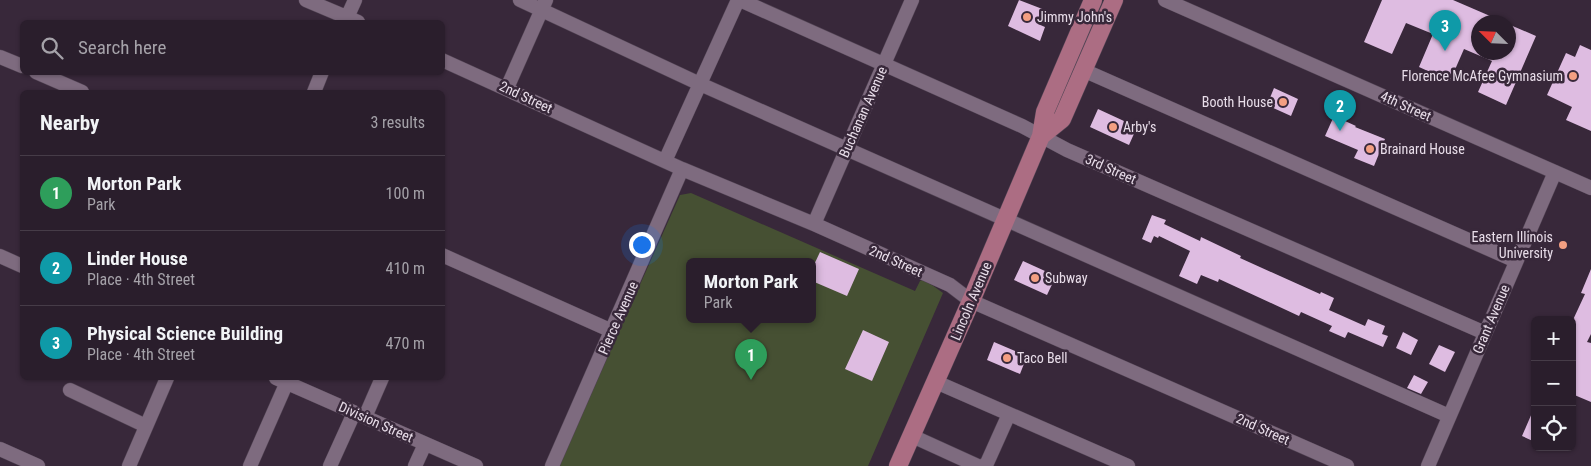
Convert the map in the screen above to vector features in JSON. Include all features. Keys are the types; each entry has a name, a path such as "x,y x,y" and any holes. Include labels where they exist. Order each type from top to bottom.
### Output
{"main road":[{"name":"Lincoln Avenue","path":"903,464 912,436 1041,136 1045,112 1092,0"},
{"name":"Lincoln Avenue","path":"1041,136 1062,119 1114,0"}],"street":[{"path":"306,0 348,20"},
{"path":"350,20 355,0"},
{"path":"520,0 544,5 700,84 1449,416"},
{"path":"665,161 739,0"},
{"name":"3rd Street","path":"739,0 884,64 1041,136 1067,150 1484,333"},
{"name":"Buchanan Avenue","path":"814,224 912,0"},
{"name":"4th Street","path":"1166,0 1591,188"},
{"path":"507,88 544,5"},
{"path":"0,56 20,65"},
{"name":"2nd Street","path":"445,61 682,169 814,224 950,285 971,301 1347,466"},
{"path":"1083,70 1516,261"},
{"path":"43,75 77,90"},
{"path":"315,90 321,75"},
{"name":"Pierce Avenue","path":"552,466 682,169"},
{"name":"Grant Avenue","path":"1428,466 1555,172"},
{"path":"0,256 20,265"},
{"path":"445,256 612,331"},
{"path":"129,466 166,380"},
{"path":"250,466 282,380"},
{"name":"Division Street","path":"282,380 476,466"},
{"path":"330,466 381,380"},
{"path":"936,382 960,392 1007,417 1128,466"},
{"path":"70,390 146,426"},
{"path":"983,466 987,463 1007,417"},
{"path":"912,436 978,466"},
{"path":"415,466 425,444"},
{"path":"0,449 38,466"}],"green space":[{"path":"691,193 915,291 922,280 943,293 868,466 559,466 680,195"}],"building":[{"name":"Jimmy John's","path":"1019,0 1045,10 1038,24 1045,27 1040,41 1008,26"},
{"path":"1382,0 1453,0 1488,15 1471,15 1471,52 1464,49 1450,81 1419,67 1433,34 1406,23 1392,54 1364,42"},
{"path":"1516,27 1536,36 1506,105 1478,92 1492,61 1490,60 1516,60"},
{"name":"Florence McAfee Gymnasium","path":"1580,45 1591,50 1591,131 1566,120 1572,107 1547,95 1566,53 1575,57"},
{"name":"Booth House","path":"1274,88 1298,99 1291,116 1267,105"},
{"name":"Arby's","path":"1098,109 1137,127 1129,145 1090,127"},
{"path":"1334,116 1385,139 1374,166 1354,158 1358,150 1325,136"},
{"path":"1152,215 1166,220 1164,224 1200,241 1201,237 1241,256 1240,258 1320,294 1321,292 1334,298 1329,310 1365,326 1368,319 1385,326 1382,334 1388,336 1383,347 1348,332 1345,338 1329,331 1332,326 1301,312 1299,316 1219,279 1218,282 1201,275 1197,284 1179,276 1190,251 1159,236 1158,238 1154,236 1151,243 1142,239"},
{"path":"820,252 859,269 847,296 816,283 816,260"},
{"name":"Subway","path":"1023,261 1056,276 1047,295 1014,280"},
{"path":"1591,269 1591,334 1587,342 1591,343 1591,402 1576,396 1575,316 1585,294 1581,293"},
{"path":"863,330 889,342 872,381 845,369"},
{"path":"1403,332 1418,340 1411,355 1396,348"},
{"name":"Taco Bell","path":"994,342 1027,356 1020,374 987,360"},
{"path":"1439,345 1455,352 1445,372 1429,364"},
{"path":"1414,375 1428,382 1421,394 1407,388"},
{"path":"1531,415 1531,440 1522,436"}],"place":[{"name":"Jimmy John's","path":"1027,17"},
{"name":"Physical Science Building","path":"1445,51"},
{"name":"Florence McAfee Gymnasium","path":"1573,76"},
{"name":"Booth House","path":"1283,102"},
{"name":"Arby's","path":"1113,127"},
{"name":"Linder House","path":"1340,131"},
{"name":"Brainard House","path":"1370,149"},
{"name":"Eastern Illinois University","path":"1563,245"},
{"name":"Subway","path":"1035,278"},
{"name":"Taco Bell","path":"1007,358"},
{"name":"Morton Park","path":"751,380"}]}
